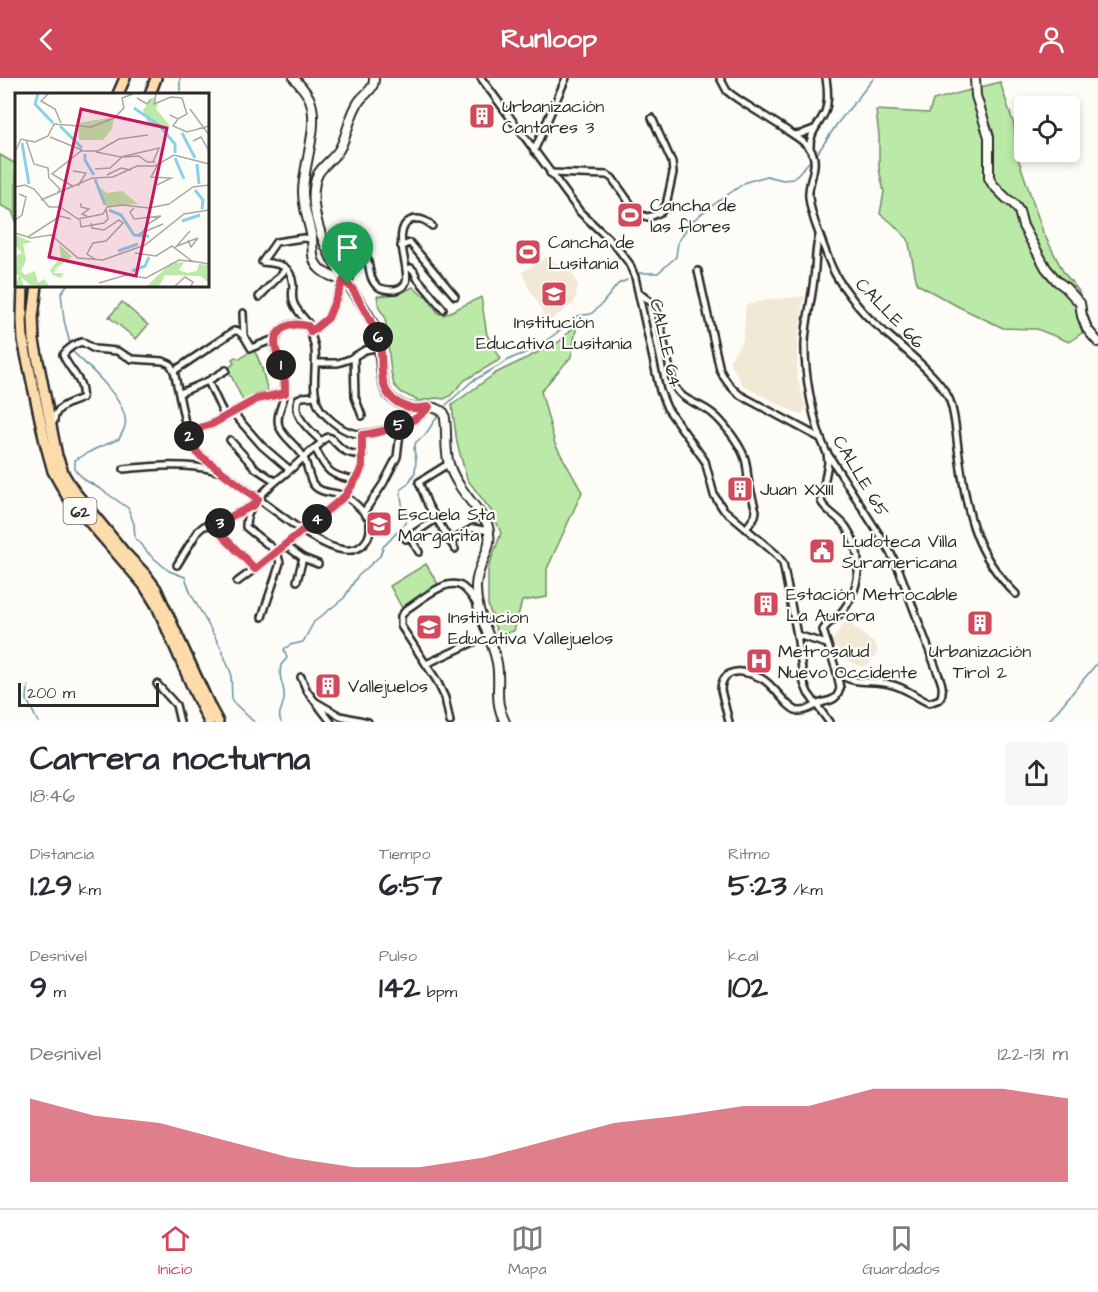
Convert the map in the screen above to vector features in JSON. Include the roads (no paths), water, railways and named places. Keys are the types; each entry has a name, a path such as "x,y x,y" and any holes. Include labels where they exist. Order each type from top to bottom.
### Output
{"highway":[{"path":"118,93 125,78"},
{"path":"151,92 154,78"},
{"name":"62","path":"23,286 23,340 52,471 67,496 148,591 157,606 209,722"},
{"name":"62","path":"37,286 33,317 35,350 61,468 74,491 156,589 218,722"}],"main road":[{"path":"294,78 308,95 312,109 311,136 303,189 313,258 317,267 326,274 346,282"},
{"path":"374,78 372,88 360,100 356,108 338,151 316,177 313,189 315,211 322,239 330,256 374,325 380,347 383,384 388,394 396,402 411,409 429,407 444,413 448,464 456,480 487,523 489,543 476,583 477,604 497,662 499,710 505,722"},
{"path":"975,78 978,102 989,137 989,178 993,185 1019,210 1023,226 1041,260 1052,276 1065,286 1080,303 1087,329 1098,342"}],"street":[{"path":"534,151 566,78"},
{"path":"720,78 732,95 810,148"},
{"name":"CALLE 66","path":"826,78 828,98 826,110 811,138 810,148 815,164 808,192 810,212 831,267 858,307 932,376 946,393 954,422 963,490 970,519 982,549 994,569 1002,581 1016,594"},
{"name":"CALLE 64","path":"482,79 580,212 615,245 629,263 639,293 660,391 667,408 705,460 711,488 723,509 776,554 783,563 804,683 808,693 829,722"},
{"path":"550,173 607,175 612,178 637,213 647,217 657,215 666,205 673,173 672,162 652,118"},
{"path":"794,135 814,129"},
{"path":"311,332 328,318 352,271 350,254 357,248 364,250 374,283 380,288 396,290 404,286 406,280 402,246 405,226 409,221 421,219 432,226"},
{"name":"CALLE 65","path":"819,235 805,341 806,364 820,438 899,570 943,693 940,699 929,703 912,692 890,684 854,681"},
{"path":"312,239 276,242 262,262 282,265 291,276 294,304 308,323 315,344 316,396 323,413 344,430 362,435 400,425 418,417 429,407"},
{"path":"402,246 410,243 455,296"},
{"path":"406,269 411,268 414,271 417,278 443,309"},
{"path":"259,297 286,269"},
{"path":"698,271 720,370 724,378 740,395 820,438"},
{"path":"639,293 652,303 657,311 675,388 684,399 712,413 722,422 741,450 747,464 748,481 756,511 746,529"},
{"path":"243,313 244,336"},
{"path":"55,426 53,418 55,412 82,398 82,387 63,355 78,343 82,342 94,349 117,351 132,359 170,364 180,393 187,432 198,454 256,502 318,541 339,550 355,549 363,545 370,533 369,519 345,496 326,492 316,487 304,458 281,431 279,425 278,420 285,393 284,374 275,347 276,338 286,326 299,324 308,326"},
{"path":"174,371 234,331 244,336 251,348 276,338"},
{"path":"316,363 335,363 365,350 380,347"},
{"path":"354,356 356,397 362,416"},
{"path":"180,393 226,370"},
{"path":"208,381 225,417"},
{"path":"187,432 205,427 257,399 285,393"},
{"path":"316,396 302,397 296,403 300,420 321,441"},
{"path":"233,413 261,446 290,470"},
{"path":"804,430 817,421"},
{"path":"364,512 397,457 400,425"},
{"path":"237,582 345,496 362,466 362,435"},
{"path":"262,617 280,563 277,552 246,527 248,514 275,481 328,437 343,451 363,455"},
{"path":"230,440 255,468 275,481"},
{"path":"315,448 327,470 334,475 355,480"},
{"path":"729,722 721,690 726,676 734,671 762,678 797,711 804,711 816,704 835,699 839,692 837,672 823,630 826,624 839,615 853,593 858,562 855,546 843,522 821,501 828,463 826,451"},
{"path":"448,464 419,482 428,505 455,549"},
{"path":"124,469 179,465 219,471"},
{"path":"177,565 198,531 204,526 218,524 256,502"},
{"path":"419,552 408,538 436,519"},
{"path":"218,524 220,533 255,569"},
{"path":"450,542 473,528 489,531"},
{"path":"285,545 303,558 318,564"},
{"path":"297,581 303,558"},
{"path":"450,722 445,698 437,681 401,626 400,618 403,613 440,588 451,584 463,587 477,604"},
{"path":"797,635 827,644"},
{"path":"426,664 474,642"},
{"path":"837,672 854,681"},
{"path":"301,677 307,691 331,722"},
{"path":"840,688 854,681"},
{"path":"157,684 176,705 180,722"},
{"path":"316,702 340,716 368,722"}],"waterway":[{"path":"180,78 180,93"},
{"path":"817,154 837,124 874,78"},
{"path":"637,275 658,273 676,257 678,242 691,222 746,182 767,176 783,180 793,179 811,160"},
{"path":"446,405 471,382 512,358 530,351 577,316 591,314 618,284 627,280"},
{"path":"66,286 61,293 70,344"},
{"path":"72,348 73,352 115,396 125,417 125,426 119,439 75,460 75,470 85,480 128,508 134,524 135,538 169,571 185,577 191,594 220,646 231,673 232,701 254,722"},
{"path":"281,722 280,713 284,694 280,669 287,658 284,649 303,642 314,622 344,598 357,577 380,556 383,547 406,522 401,489 408,484 415,472 416,442 425,435 439,414"},
{"path":"1048,722 1098,662"},
{"path":"28,686 27,700 38,722"}],"place":[{"name":"Urbanización Cantares 3","path":"482,116"},
{"name":"Cancha de las flores","path":"630,215"},
{"name":"Cancha de Lusitania","path":"528,252"},
{"name":"Institución Educativa Lusitania","path":"554,294"},
{"name":"Juan XXIII","path":"740,489"},
{"name":"Escuela Sta Margarita","path":"379,524"},
{"name":"Ludoteca Villa Suramericana","path":"822,551"},
{"name":"Estación Metrocable La Aurora","path":"766,604"},
{"name":"Urbanización Tirol 2","path":"980,623"},
{"name":"Institucion Educativa Vallejuelos","path":"429,627"},
{"name":"Metrosalud Nuevo Occidente","path":"759,661"},
{"name":"Vallejuelos","path":"328,686"}]}
